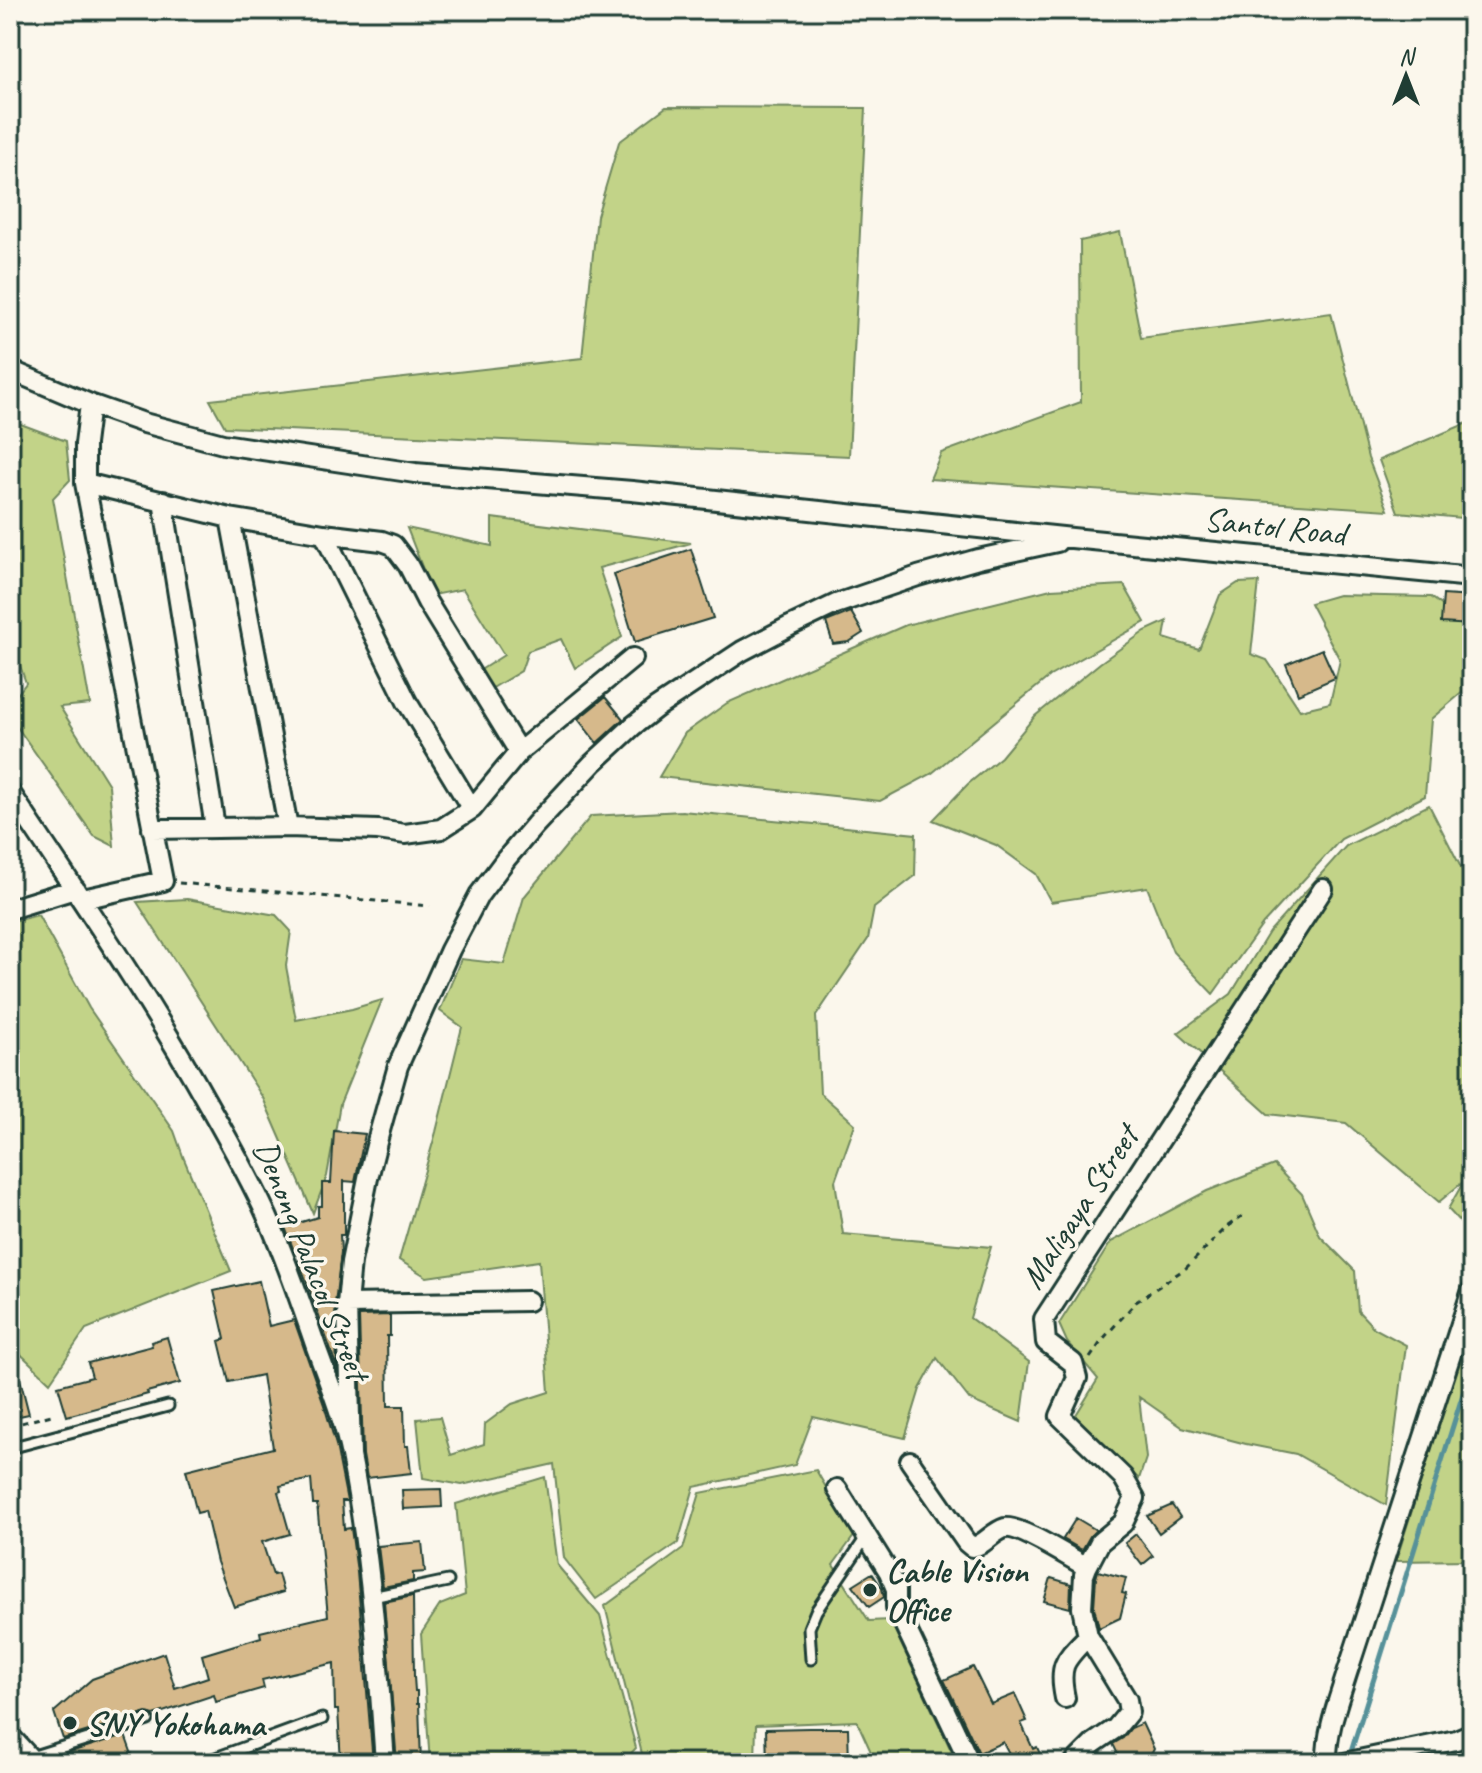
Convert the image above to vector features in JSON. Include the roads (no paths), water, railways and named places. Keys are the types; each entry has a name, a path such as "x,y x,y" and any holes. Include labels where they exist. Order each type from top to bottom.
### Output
{"street":[{"name":"Santol Road","path":"10,370 144,423 223,444 415,473 632,491 1472,577"},
{"path":"10,909 163,881 85,483 85,444 90,404"},
{"path":"85,483 230,518 393,545 408,565 427,602 519,752"},
{"path":"163,501 215,827"},
{"path":"230,518 288,827"},
{"path":"324,534 407,702 472,809"},
{"path":"351,1455 347,1304 351,1262 368,1178 398,1066 450,950 479,895 544,814 593,763 656,708 742,651 836,604 978,559 1072,538"},
{"path":"152,829 288,827 405,834 441,829 472,809 519,752 633,658"},
{"name":"Denong Palacol Street","path":"10,792 172,1041 240,1161 294,1281 351,1455 372,1597 385,1763"},
{"name":"Maligaya Street","path":"1087,1567 1100,1542 1123,1523 1135,1498 1123,1477 1060,1416 1077,1378 1073,1363 1046,1342 1044,1319 1323,889"},
{"path":"1327,1763 1330,1732 1347,1673 1472,1290"},
{"path":"347,1304 528,1301"},
{"path":"910,1461 972,1547 1004,1529 1017,1529 1087,1567 1082,1608 1088,1636 1127,1700 1129,1712 1116,1728 1094,1743 1074,1763"},
{"path":"837,1489 889,1572 896,1589 896,1607 970,1763"},
{"path":"1065,1698 1061,1676 1069,1656 1088,1636"},
{"path":"1344,1763 1456,1740 1472,1733"}],"lane":[{"path":"10,1448 168,1406"},
{"path":"811,1659 809,1628 816,1611 867,1535"},
{"path":"372,1597 448,1581"},
{"path":"202,1763 322,1719"},
{"path":"21,1755 148,1720"}],"waterway":[{"path":"1350,1755 1472,1365"}],"place":[{"name":"Cable Vision Office","path":"870,1590"},
{"name":"SNY Yokohama","path":"70,1723"}]}
